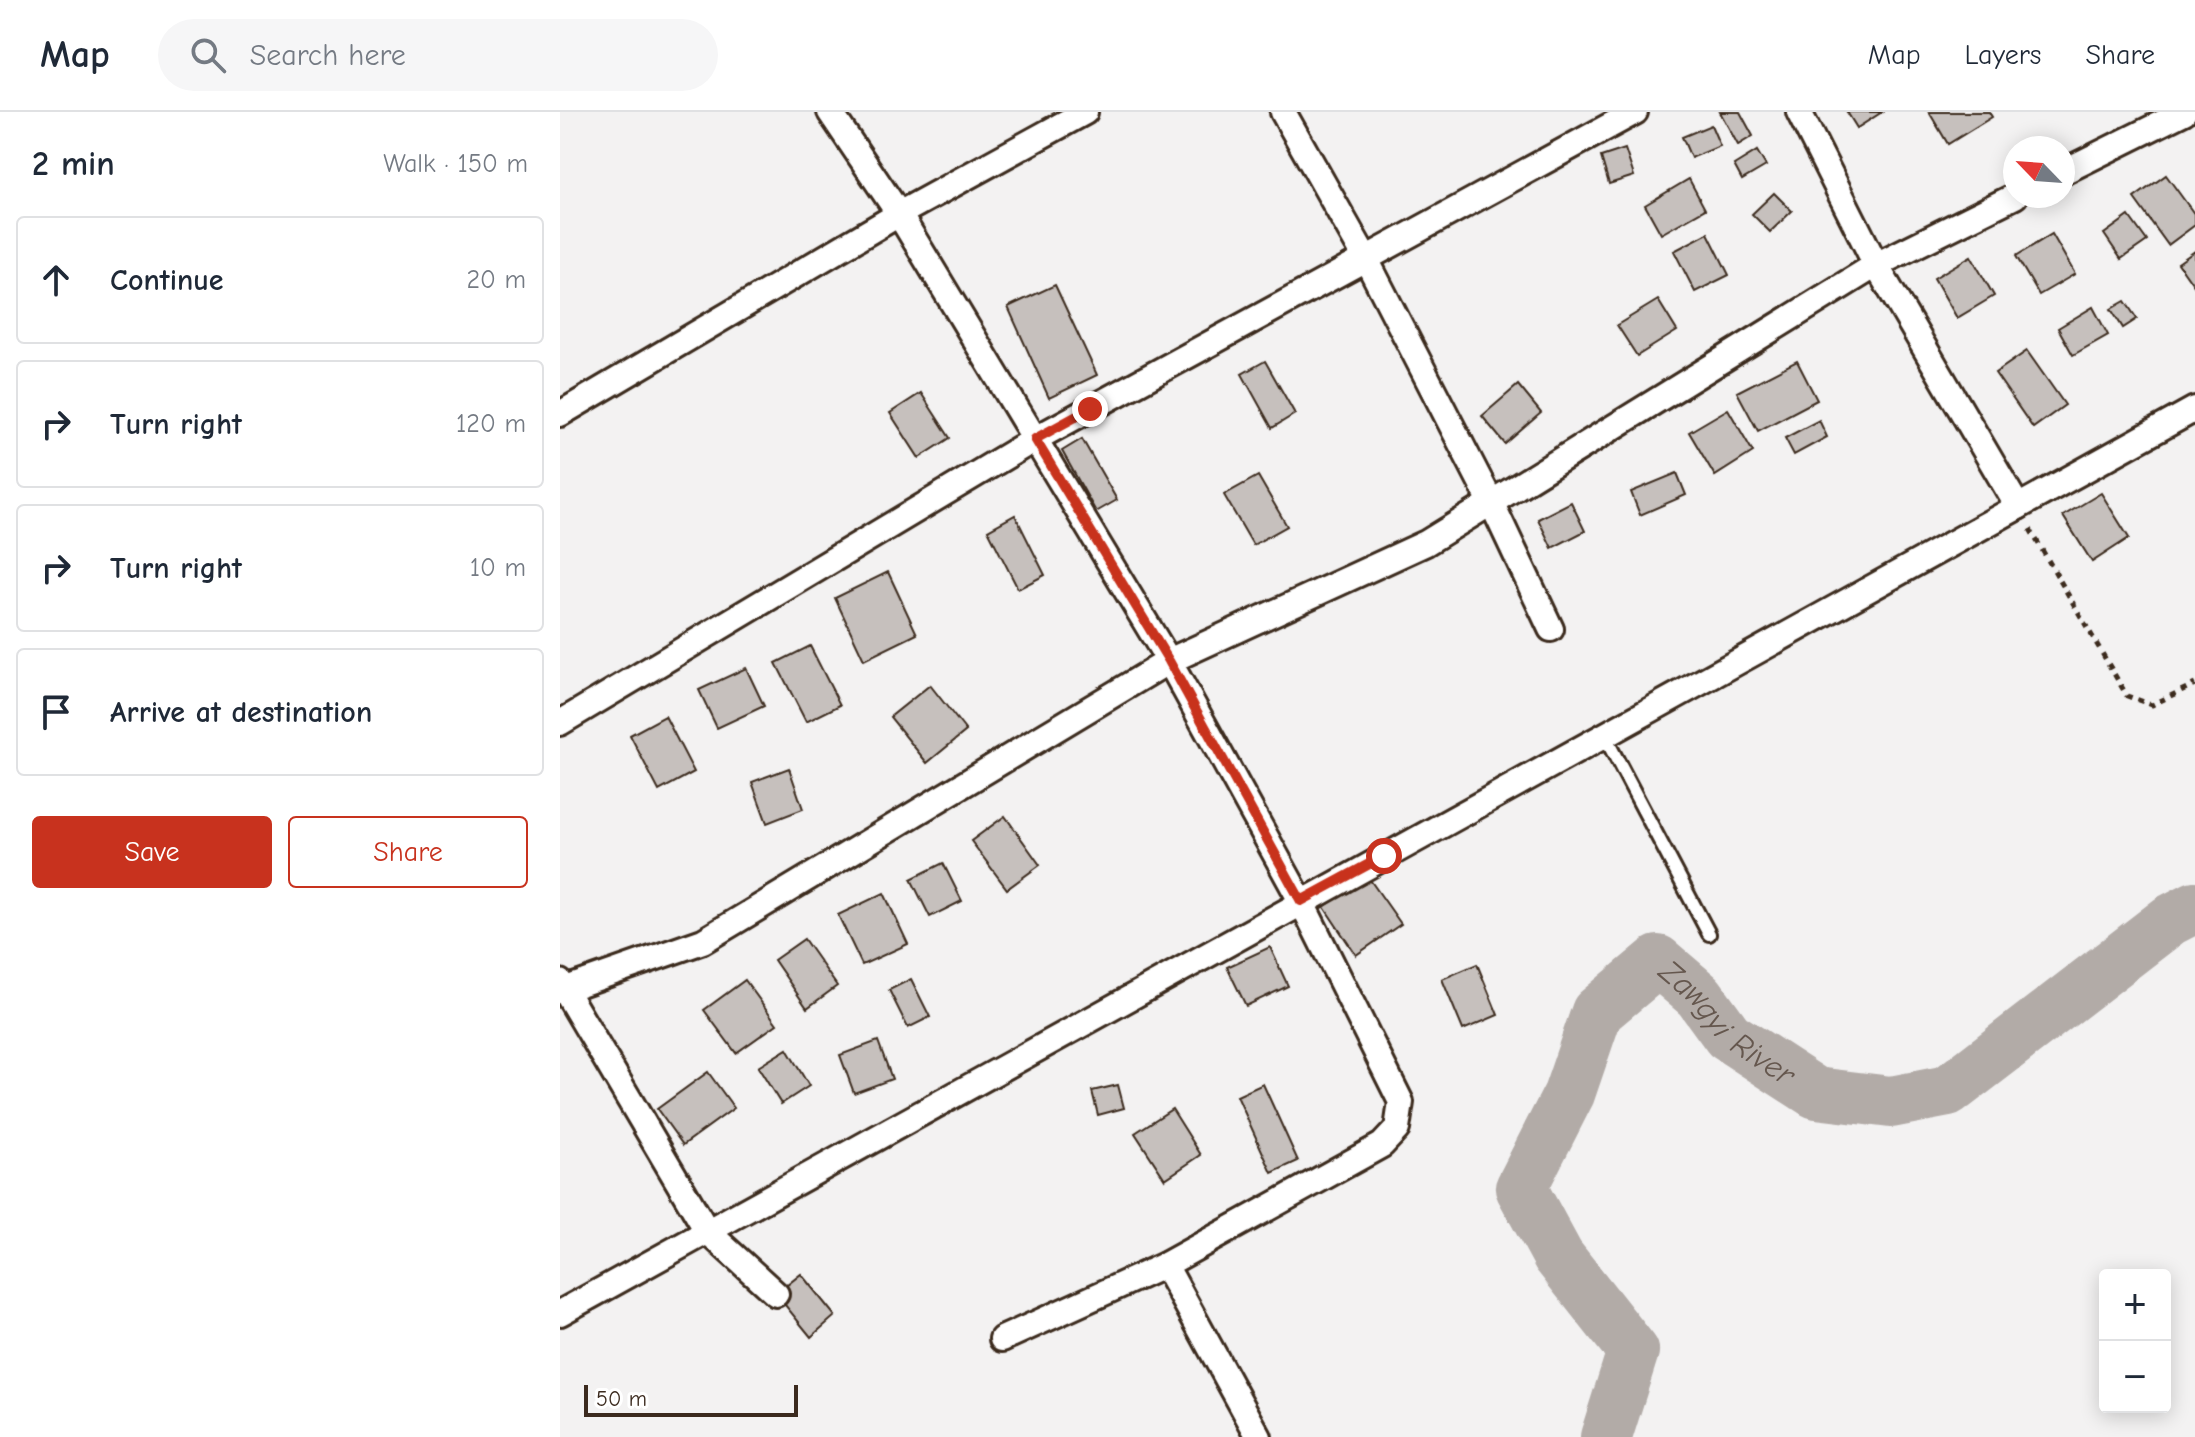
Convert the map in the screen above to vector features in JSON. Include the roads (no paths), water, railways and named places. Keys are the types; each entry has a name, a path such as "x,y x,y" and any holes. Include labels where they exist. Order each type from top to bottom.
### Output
{"street":[{"path":"830,112 899,214 1169,661 1301,901 1401,1102 1397,1129 1382,1145 1165,1265 1002,1339"},
{"path":"560,414 899,214 1085,112"},
{"path":"1283,112 1366,259 1492,504 1551,629"},
{"path":"560,723 1035,439 1635,112"},
{"path":"1799,112 1876,265 2018,507"},
{"path":"2075,166 2184,112"},
{"path":"776,1294 707,1231 561,988 703,941 1169,661 1426,543 1876,265 2003,202"},
{"path":"560,1313 2195,409"},
{"path":"1165,1265 1259,1437"}],"lane":[{"path":"1604,735 1709,934"}],"waterway":[{"name":"Zawgyi River","path":"1606,1437 1633,1351 1558,1256 1521,1188 1569,1094 1597,1012 1658,961 1699,996 1728,1036 1816,1093 1891,1102 1948,1091 2170,920 2195,907"}]}
